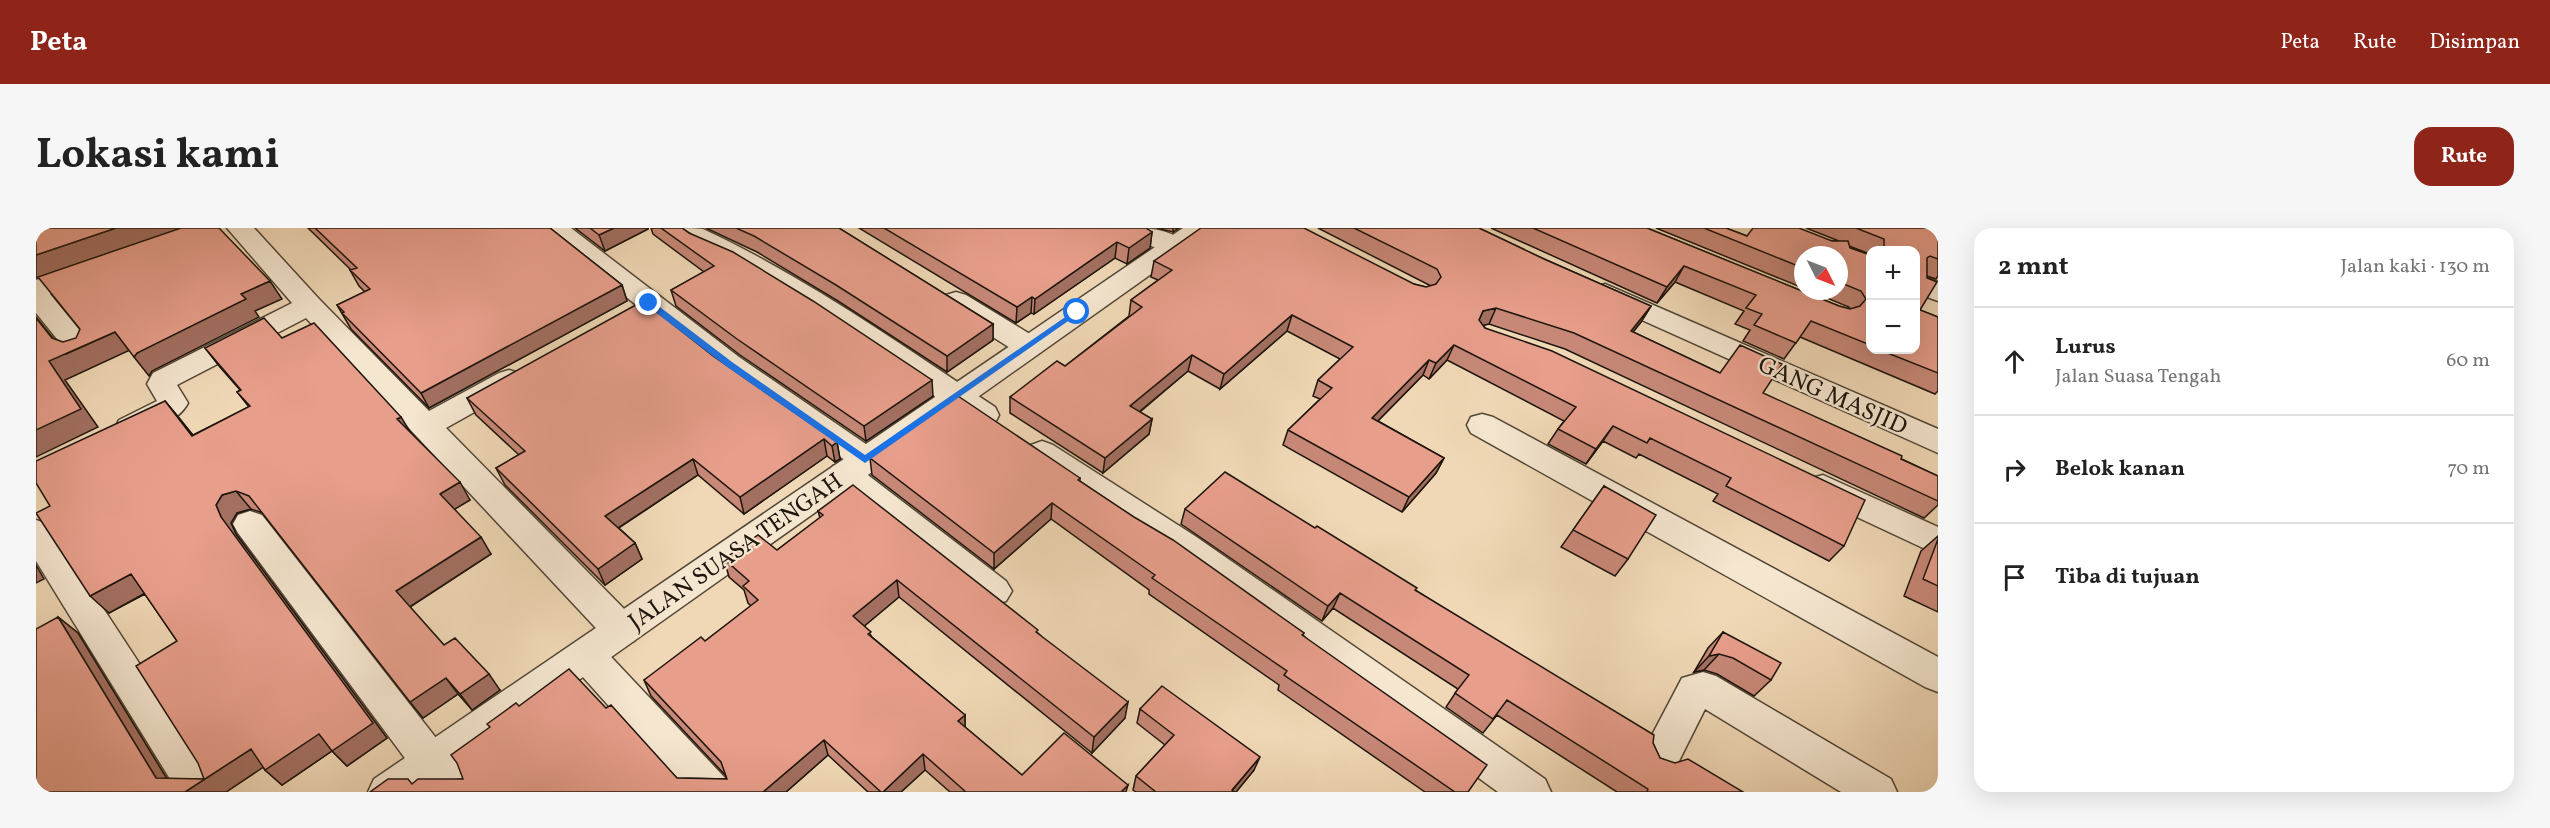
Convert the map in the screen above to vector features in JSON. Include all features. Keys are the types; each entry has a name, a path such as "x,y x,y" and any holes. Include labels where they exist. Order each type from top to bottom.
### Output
{"street":[{"path":"240,228 309,305 621,630"},
{"path":"555,228 639,309 729,364 854,467 994,591"},
{"path":"684,228 703,241 747,260 817,303 1183,545 1531,792"},
{"path":"1140,228 1186,237"},
{"name":"JALAN SUASA TENGAH","path":"388,792 443,777 586,654 1186,237"},
{"path":"36,290 113,262"},
{"name":"GANG MASJID","path":"1579,281 1938,442"},
{"path":"1920,285 1938,292"},
{"path":"938,290 1028,346"},
{"path":"36,295 80,348"},
{"path":"106,440 171,407 173,403 162,384 163,380 172,374 309,305"},
{"path":"426,426 527,370"},
{"path":"1482,425 1938,676"},
{"path":"1799,476 1938,542"},
{"path":"250,524 443,777"},
{"path":"36,533 201,792"},
{"path":"586,654 712,792"},
{"path":"1661,756 1695,690 1703,688 1877,792"}],"building":[{"path":"36,228 116,228 36,255"},
{"path":"181,228 219,228 270,281 241,294 246,299 137,353 134,357 115,332 49,361 81,409 36,430 36,318 52,338 63,342 76,338 80,329 38,277"},
{"path":"315,228 550,228 622,285 421,393 342,313 344,312 337,305 370,289 350,270 357,268"},
{"path":"590,228 614,228 599,235"},
{"path":"661,228 682,228 733,252 813,301 932,380 864,426 737,339 671,290 714,266"},
{"path":"736,228 839,228 993,324 947,356 836,285 754,236"},
{"path":"884,228 1146,228 1152,232 1129,248 1117,242 1035,299 1032,297 1017,307"},
{"path":"1201,228 1304,228 1414,284 1426,287 1436,284 1441,277 1437,269 1354,228 1479,228 1651,306 1631,331 1720,373 1740,345 1782,364 1763,393 1902,456 1901,459 1938,476 1938,501 1574,333 1496,308 1483,311 1479,320 1485,328 1552,351 1865,500 1844,546 1726,486 1731,478 1650,438 1647,443 1613,426 1596,449 1558,429 1576,407 1454,345 1436,363 1429,360 1372,418 1444,458 1409,497 1288,430 1332,388 1318,380 1353,347 1292,315 1224,374 1192,355 1130,406 1152,419 1105,458 1010,397 1057,361 1065,366 1142,307 1131,300 1172,270 1154,261"},
{"path":"1533,228 1647,228 1794,288 1794,300 1824,300 1850,309 1860,306 1866,299 1866,343 1811,321 1796,343 1754,325 1762,314 1746,308 1756,295 1684,266 1667,287"},
{"path":"1704,228 1726,228 1747,236 1753,228 1799,228 1832,241 1848,241 1850,248 1866,254 1866,299 1861,291 1848,286 1848,246 1794,246 1794,264"},
{"path":"1856,228 1938,228 1938,259 1930,256 1927,258 1927,278 1937,282 1920,310 1920,246 1884,246 1884,239"},
{"path":"643,301 713,356 837,442 832,446 824,439 740,497 693,459 605,516 635,543 598,569 496,468 525,451 467,398"},
{"path":"1920,310 1938,317 1938,373 1890,354 1920,354"},
{"path":"264,318 282,338 314,323 401,417 397,419 460,482 440,494 481,537 396,591 444,645 455,638 489,674 460,694 446,678 410,702 249,496 236,491 222,495 216,505 221,517 373,723 332,751 319,734 265,770 251,749 185,792 36,792 36,629 58,617 156,778 204,779 198,763 136,666 177,641 131,574 90,596 36,513 50,506 36,483 36,461 165,401 192,436 250,406 237,392 241,390 205,348"},
{"path":"958,396 1080,478 1078,480 1173,540 1304,633 1302,635 1487,765 1468,792 1455,792 1284,675 1287,671 1152,578 1155,575 1052,503 994,553 870,458"},
{"path":"1225,472 1315,528 1317,526 1417,588 1415,590 1654,735 1653,743 1660,758 1675,763 1688,759 1743,792 1647,792 1648,789 1507,700 1493,719 1455,693 1469,675 1340,593 1328,606 1185,509"},
{"path":"853,485 1038,630 1036,632 1128,702 1094,737 897,580 853,616 871,632 868,634 965,715 958,721 1022,775 1064,733 1128,785 1121,792 966,792 923,754 881,792 824,740 763,792 370,792 388,779 408,779 412,784 418,779 463,779 451,755 490,727 487,724 516,703 519,706 569,669 606,708 611,705 677,778 727,779 721,762 644,680 701,637 705,641 758,600 743,586 749,581 724,559 758,535 777,550 823,515 818,511"},
{"path":"1604,486 1656,515 1628,559 1573,530"},
{"path":"1938,539 1938,586 1923,579"},
{"path":"1723,632 1781,663 1771,680 1733,658 1719,654 1709,656"},
{"path":"1162,686 1260,757 1232,790 1234,792 1156,792 1136,776 1174,735 1140,709"}],"route":[{"path":"649,303 729,364 865,459 1077,312"}]}
